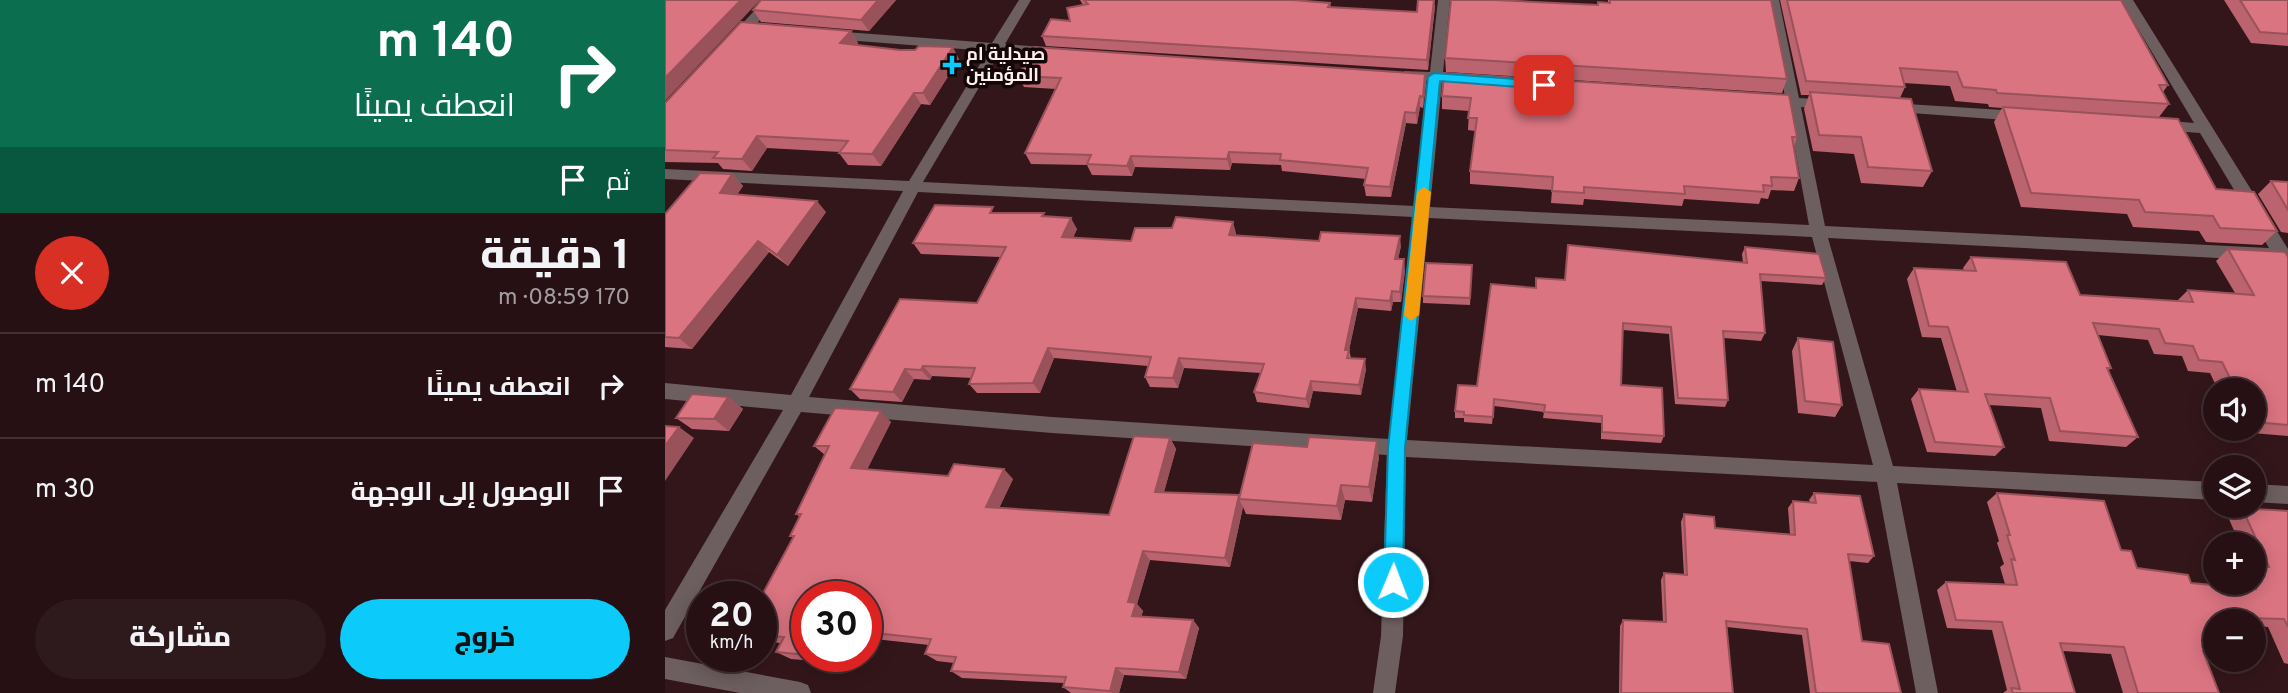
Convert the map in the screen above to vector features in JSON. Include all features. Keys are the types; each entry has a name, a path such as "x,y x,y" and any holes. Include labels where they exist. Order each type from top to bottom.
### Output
{"street":[{"path":"728,47 753,28 771,0"},
{"path":"665,630 796,404 912,188 1025,0"},
{"path":"1384,693 1392,636 1397,448 1444,0"},
{"path":"1773,0 1818,230 1885,473 1927,693"},
{"path":"2127,0 2286,258"},
{"path":"815,33 1077,54"},
{"path":"1393,74 1476,80"},
{"path":"1750,99 1846,106"},
{"path":"1874,107 2039,118"},
{"path":"2149,124 2204,128"},
{"path":"665,174 1423,213 1818,230 2286,258"},
{"path":"665,391 796,404 1397,448 2203,490"},
{"path":"2266,494 2288,495"},
{"path":"665,668 800,693"}],"building":[{"path":"665,0 741,0 665,78"},
{"path":"761,0 878,0 861,20 753,10"},
{"path":"1084,0 1293,0 1330,3 1328,7 1417,12 1418,0 1434,0 1427,60 1042,36 1051,19 1070,21 1067,8 1088,4"},
{"path":"1451,0 1598,5 1598,2 1610,3 1610,0 1771,0 1787,79 1445,58"},
{"path":"1787,0 2121,0 2168,85 2159,85 2169,104 1997,93 1996,90 1963,87 1957,72 1900,68 1905,87 1806,81"},
{"path":"2240,0 2288,0 2288,34 2260,32"},
{"path":"741,22 851,31 840,43 900,50 915,50 919,46 953,47 923,93 914,93 872,154 839,153 848,141 757,136 742,159 713,158 718,152 665,150 665,103"},
{"path":"1034,47 1425,74 1423,97 1420,96 1416,113 1405,112 1390,187 1364,185 1368,168 1280,160 1281,154 1229,152 1227,159 1131,156 1127,166 1087,164 1091,155 1025,153 1061,78 1018,76"},
{"path":"1444,73 1789,95 1797,137 1792,137 1799,178 1771,177 1772,186 1763,185 1764,192 1684,186 1685,194 1584,187 1584,193 1552,191 1553,177 1470,171 1477,118 1468,118 1471,98 1442,96"},
{"path":"1810,92 1911,99 1932,171 1868,167 1861,137 1819,135"},
{"path":"2003,107 2178,119 2216,189 2254,192 2277,231 2220,228 2213,216 2145,212 2139,200 2031,193"},
{"path":"700,173 732,174 720,193 817,201 777,255 758,241 679,338 665,337 665,214"},
{"path":"2271,181 2288,182 2288,210"},
{"path":"935,205 993,207 990,213 1044,213 1042,216 1071,218 1062,237 1131,241 1135,228 1172,228 1176,217 1233,222 1229,235 1319,241 1321,232 1400,236 1395,259 1404,259 1400,292 1392,291 1390,301 1356,298 1345,350 1349,350 1347,358 1365,359 1359,385 1311,381 1306,399 1254,392 1264,364 1179,358 1173,378 1145,377 1151,357 1048,348 1033,383 969,384 975,368 923,366 921,370 905,369 893,392 850,389 900,299 977,303 1006,247 913,243"},
{"path":"1568,245 1747,263 1745,247 1819,254 1826,278 1760,274 1765,333 1723,331 1728,400 1678,398 1671,327 1623,323 1621,385 1662,388 1664,436 1602,432 1602,416 1544,412 1545,405 1494,399 1493,417 1464,415 1464,412 1455,411 1458,385 1477,386 1491,284 1536,288 1536,278 1565,280"},
{"path":"2228,249 2285,252 2288,257 2288,425 2266,423 2266,378 2230,378 2222,362 2199,360 2193,346 2165,343 2159,329 2093,323 2111,368 2107,368 2138,437 2060,431 2050,398 1985,394 2004,447 1935,442 1919,389 1968,392 1948,327 1929,326 1914,268 1976,271 1971,257 2066,262 2080,295 2193,302 2188,290 2254,295"},
{"path":"1426,263 1472,265 1470,298 1423,296"},
{"path":"1798,338 1833,342 1842,405 1805,401"},
{"path":"692,394 728,397 714,419 676,418"},
{"path":"835,408 881,411 851,468 948,476 954,464 1004,469 986,507 1109,515 1134,436 1170,438 1155,492 1239,495 1225,558 1143,551 1128,602 1136,603 1132,616 1193,620 1179,672 1116,668 1110,691 1063,687 1066,677 951,671 956,657 925,654 931,639 882,634 882,581 791,581 791,653 777,652 784,637 777,636 777,581 770,581 794,536 790,536 801,514 796,514 829,446 814,446"},
{"path":"665,426 679,427 665,446"},
{"path":"1309,437 1377,441 1369,487 1341,485 1337,506 1239,499 1253,443 1307,447"},
{"path":"1814,493 1860,496 1874,556 1848,554 1862,641 1889,644 1901,693 1816,693 1807,629 1726,621 1733,693 1621,693 1623,620 1666,622 1664,573 1687,575 1684,514 1714,517 1715,528 1795,535 1793,501 1816,503"},
{"path":"1997,493 2104,501 2121,550 2131,551 2137,568 2188,575 2191,583 2203,584 2203,595 2266,595 2266,567 2269,567 2266,560 2266,532 2253,532 2247,518 2266,518 2266,510 2288,511 2288,627 2284,619 2266,618 2266,609 2203,609 2203,672 2211,672 2219,693 2138,693 2124,647 2060,643 2075,693 2013,693 2011,688 2020,689 2002,622 1956,620 1946,582 2017,585 2011,559 2015,560 2007,535 2010,535"}],"slow traffic":[{"path":"1411,315 1424,192"}],"place":[{"name":"صيدلية ام المؤمنين","path":"952,65"}],"route":[{"path":"1393,582 1397,448 1423,213 1434,77 1544,85"}]}
